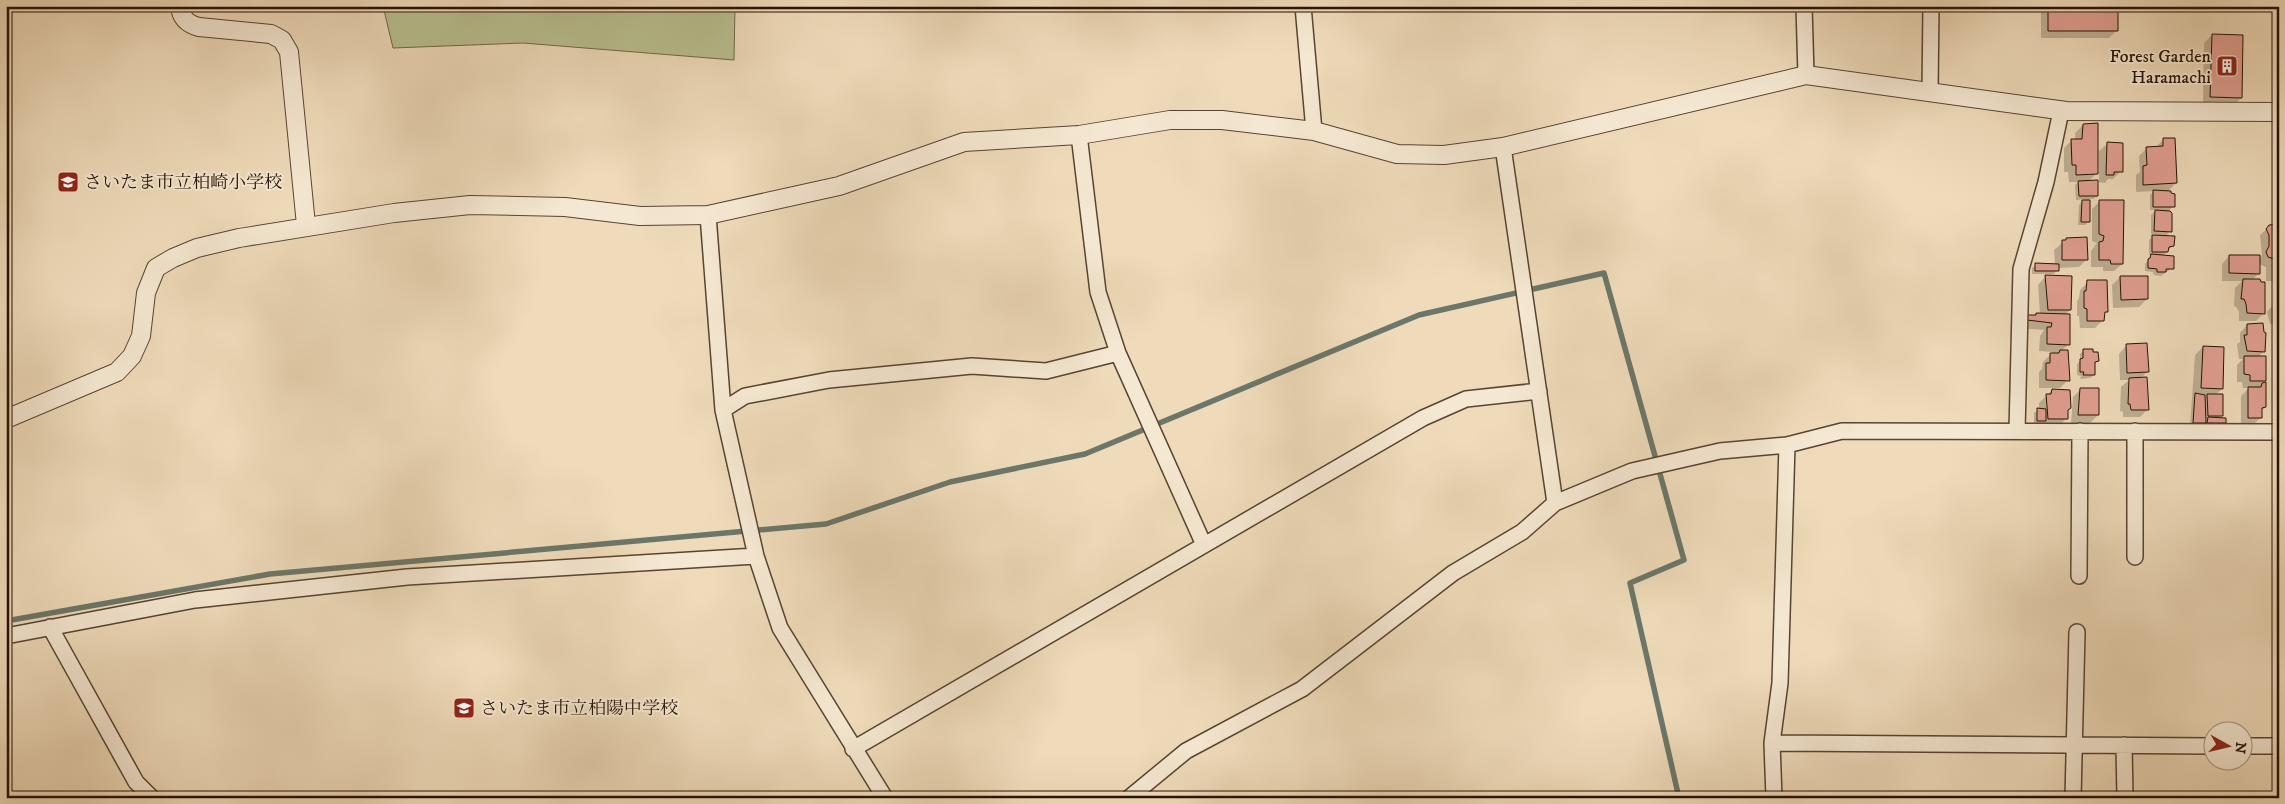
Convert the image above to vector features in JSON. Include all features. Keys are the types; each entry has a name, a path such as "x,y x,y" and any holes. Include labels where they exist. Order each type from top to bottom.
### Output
{"street":[{"path":"180,6 180,14 188,24 199,27 271,34 282,40 289,52 306,226"},
{"path":"1303,6 1314,131"},
{"path":"1804,6 1806,75"},
{"path":"1930,91 1931,6"},
{"path":"6,419 117,372 132,356 141,336 146,293 156,268 197,248 306,226 470,205 565,207 640,216 708,215 839,186 964,142 1079,135 1170,120 1222,120 1314,131 1397,154 1444,155 1503,147 1806,75 2062,111 2279,112"},
{"path":"2017,431 2021,269 2046,182 2062,111"},
{"path":"1079,135 1098,292 1118,354 1204,545"},
{"path":"1503,147 1555,503"},
{"path":"708,215 723,410 756,556 780,628 884,798"},
{"path":"723,410 745,396 829,380 972,366 1046,371 1118,354"},
{"path":"853,749 1423,418 1466,399 1539,391"},
{"path":"1129,798 1186,750 1302,689 1453,573 1522,532 1555,503 1632,471 1720,451 1787,445 1842,431 2279,432"},
{"path":"2079,576 2080,431"},
{"path":"2135,431 2136,557"},
{"path":"1774,798 1772,743 1780,683 1787,445"},
{"path":"6,636 195,600 407,577 756,556"},
{"path":"50,628 136,782 152,798"},
{"path":"2073,798 2077,632"},
{"path":"1772,743 2202,746"},
{"path":"2124,745 2125,798"},
{"path":"2252,746 2279,746"}],"green space":[{"path":"383,6 735,6 734,60 523,43 393,48"}],"building":[{"path":"2048,6 2118,6 2118,31 2048,31"},
{"name":"Forest Garden Haramachi","path":"2212,34 2243,35 2242,98 2210,97"},
{"path":"2098,123 2098,174 2076,175 2076,165 2072,165 2071,139 2082,139 2083,124"},
{"path":"2163,138 2175,138 2177,183 2143,185 2143,166 2147,165 2146,147 2163,146"},
{"path":"2107,142 2123,143 2123,172 2114,172 2114,175 2106,175"},
{"path":"2098,180 2098,196 2079,196 2078,181"},
{"path":"2153,190 2171,191 2171,193 2175,194 2175,207 2153,207"},
{"path":"2082,200 2090,200 2090,222 2081,222"},
{"path":"2099,200 2124,200 2123,264 2111,264 2110,260 2099,260 2099,242 2103,241 2104,236 2099,234"},
{"path":"2155,210 2170,211 2172,213 2172,232 2154,231"},
{"path":"2279,224 2279,274 2274,274 2274,259 2268,257 2266,252 2269,246 2269,235 2266,229 2269,225"},
{"path":"2152,235 2175,236 2174,246 2169,247 2168,252 2152,252"},
{"path":"2087,237 2088,260 2062,260 2062,240 2066,240 2066,238"},
{"path":"2151,254 2174,256 2174,269 2166,269 2166,272 2157,272 2157,269 2148,268 2148,259"},
{"path":"2229,255 2260,255 2260,274 2229,273"},
{"path":"2035,263 2059,264 2059,271 2035,271"},
{"path":"2045,275 2072,276 2071,310 2048,310"},
{"path":"2120,276 2148,276 2148,299 2121,300"},
{"path":"2243,279 2260,279 2261,282 2265,282 2265,314 2247,313 2244,299 2241,299"},
{"path":"2087,280 2107,280 2108,312 2105,312 2104,321 2087,321 2087,309 2084,308 2084,291 2086,291"},
{"path":"2279,299 2279,317 2274,303"},
{"path":"2036,313 2070,314 2070,345 2047,344 2047,327 2051,327 2052,323 2027,320 2027,315 2036,315"},
{"path":"2263,323 2264,332 2266,333 2265,352 2247,351 2244,335 2247,335 2247,324"},
{"path":"2147,343 2149,372 2127,373 2126,344"},
{"path":"2203,346 2224,347 2223,389 2201,388"},
{"path":"2083,349 2093,349 2093,352 2098,352 2099,361 2095,362 2095,375 2083,375 2084,372 2080,372 2080,359 2083,358"},
{"path":"2060,350 2068,350 2070,381 2046,380 2046,363 2050,363 2050,353 2059,353"},
{"path":"2244,356 2266,356 2266,381 2250,381 2250,375 2244,374"},
{"path":"2147,377 2149,410 2131,410 2130,404 2128,404 2129,378"},
{"path":"2266,382 2266,407 2262,408 2262,418 2248,418 2248,387 2261,387 2262,383"},
{"path":"2080,388 2099,388 2099,415 2078,415"},
{"path":"2052,389 2070,390 2071,408 2068,410 2068,419 2048,419 2046,394 2051,394"},
{"path":"2195,393 2205,395 2206,423 2193,423"},
{"path":"2207,394 2223,394 2223,416 2208,416"},
{"path":"2037,408 2046,409 2046,421 2037,421"},
{"path":"2208,417 2226,418 2226,423 2207,423"}],"waterway":[{"path":"6,621 270,574 826,524 950,482 1085,454 1419,315 1604,273 1684,560 1630,583 1679,798"}],"place":[{"name":"Forest Garden Haramachi","path":"2227,66"},
{"name":"さいたま市立柏崎小学校","path":"68,182"},
{"name":"さいたま市立柏陽中学校","path":"464,708"}]}
